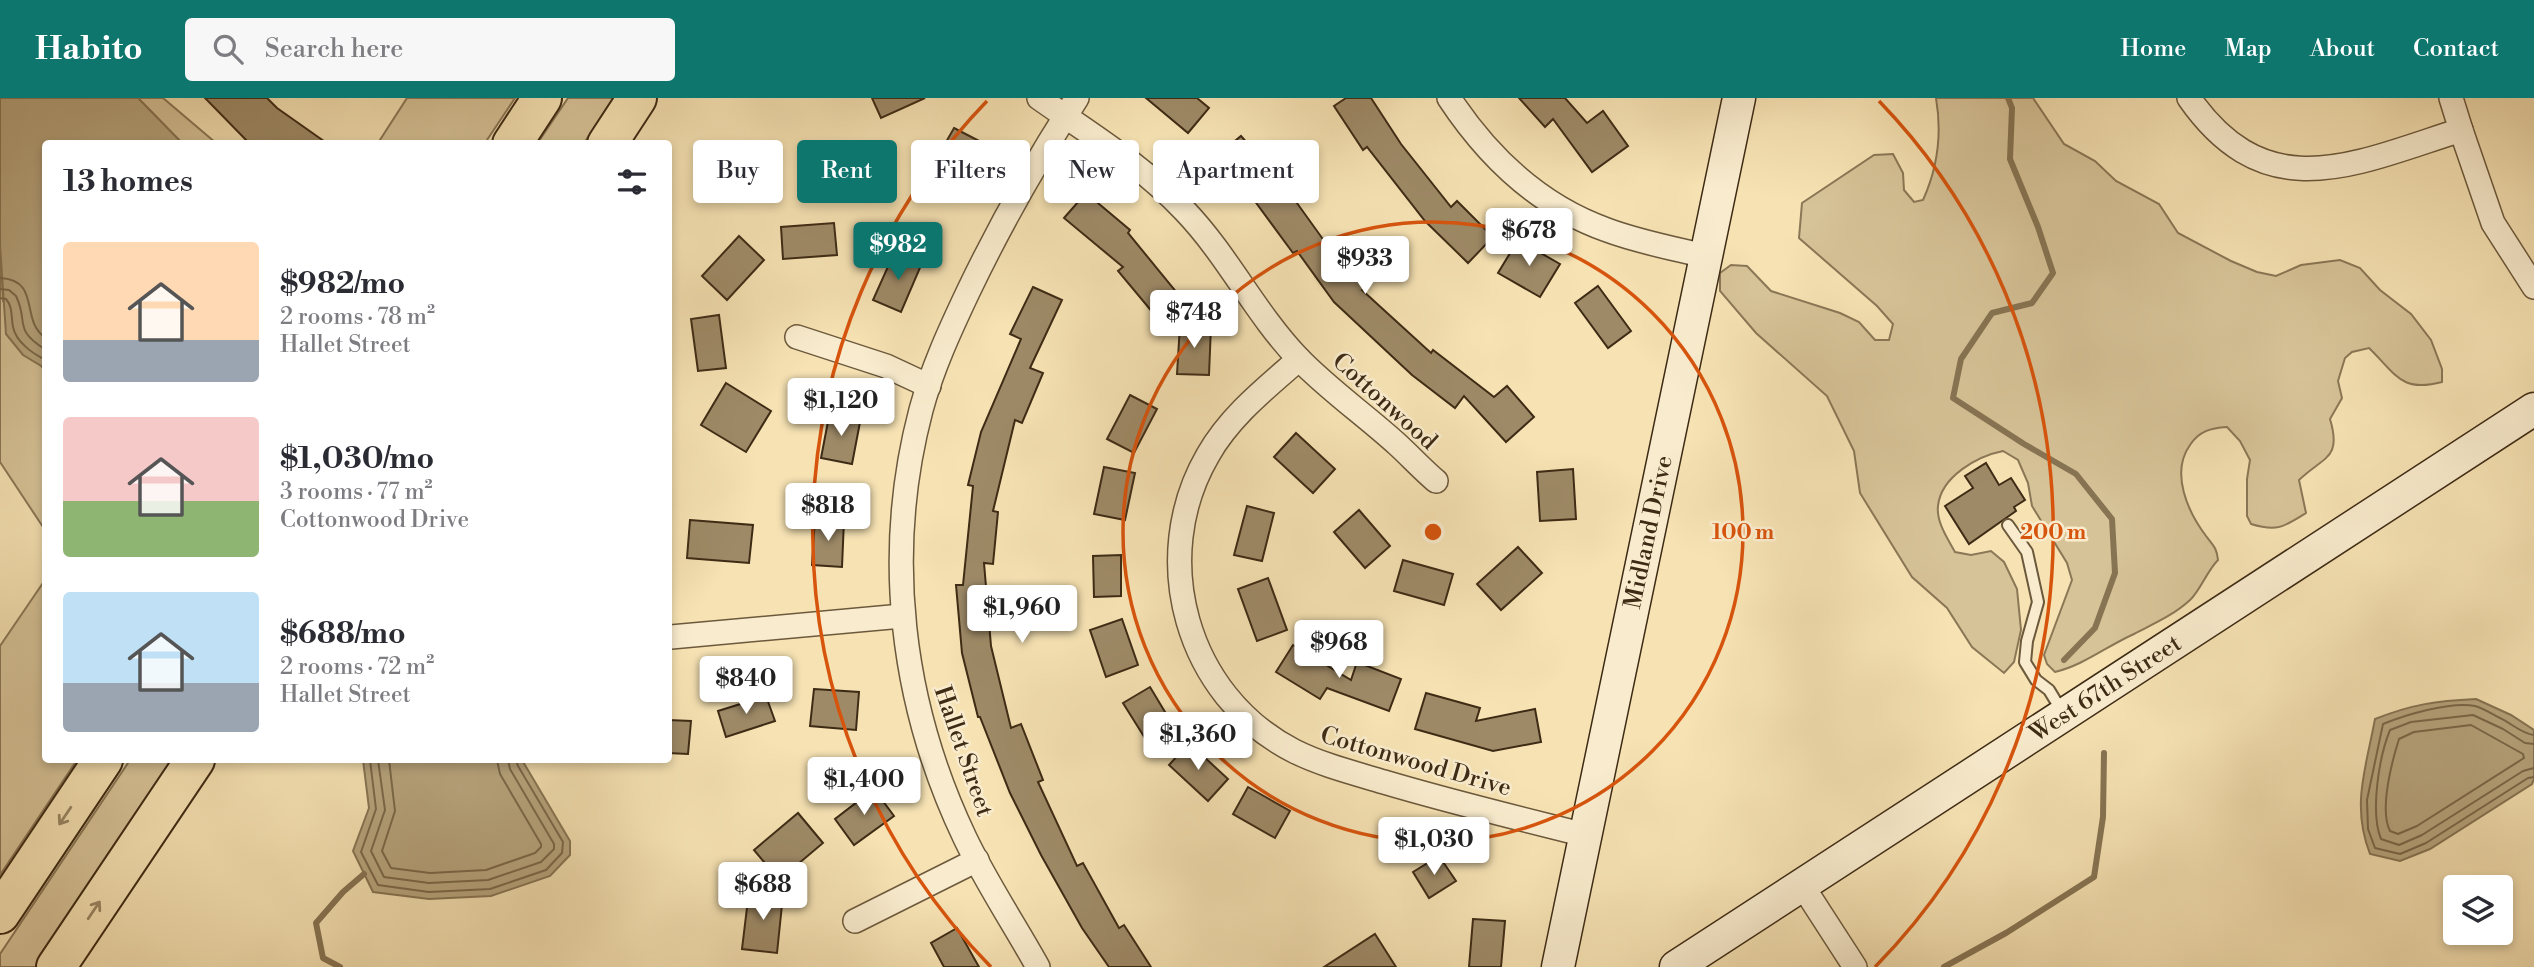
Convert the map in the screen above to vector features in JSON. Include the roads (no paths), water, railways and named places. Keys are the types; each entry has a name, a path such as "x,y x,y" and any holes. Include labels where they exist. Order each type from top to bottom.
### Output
{"highway":[{"path":"515,140 542,98"},
{"path":"610,140 637,98"},
{"path":"0,914 101,763"},
{"path":"56,967 193,763"}],"street":[{"path":"1039,98 1071,107 1107,144 1149,175 1186,212 1213,244 1275,332 1299,359"},
{"path":"1449,98 1485,147 1520,181 1560,209 1605,230 1706,256"},
{"name":"Midland Drive","path":"1558,967 1739,98"},
{"path":"2189,98 2201,116 2223,138 2251,156 2288,168 2323,170 2353,164 2461,130"},
{"path":"2451,98 2493,223 2534,287"},
{"name":"Hallet Street","path":"1038,967 977,860 941,780 923,727 908,662 902,616 901,539 907,478 921,409 947,337 980,267 1024,185 1071,107"},
{"path":"797,337 886,366 929,386"},
{"name":"Cottonwood","path":"1299,359 1331,391 1397,444 1436,481"},
{"name":"Cottonwood Drive","path":"1299,359 1243,409 1219,437 1188,500 1180,543 1180,587 1189,628 1206,666 1230,701 1245,716 1278,742 1296,752 1435,798 1585,835"},
{"name":"West 67th Street","path":"1676,967 2534,409"},
{"path":"672,637 902,616"},
{"path":"855,921 977,860"},
{"path":"1802,885 1856,967"}],"lane":[{"path":"2008,525 2027,552 2038,602 2027,642 2025,662 2036,680 2049,690 2064,715"}],"water":[{"path":"0,98 138,98 179,140 42,140 42,366 23,355 6,334 0,245"},
{"path":"2476,699 2511,715 2534,730 2532,784 2430,849 2400,861 2370,854 2364,836 2361,803 2364,770 2375,719 2425,704"},
{"path":"363,763 524,763 570,841 570,855 550,876 491,896 429,899 373,892 353,851 369,808"}],"waterway":[{"path":"2008,98 2012,108 2010,159 2038,227 2053,273 2032,303 1992,313 1961,359 1953,398 2076,474 2112,519 2115,573 2095,628 2064,660"},
{"path":"1944,967 2006,933 2094,877 2103,817 2104,753"},
{"path":"340,967 323,958 316,923 343,892 364,874"}]}
